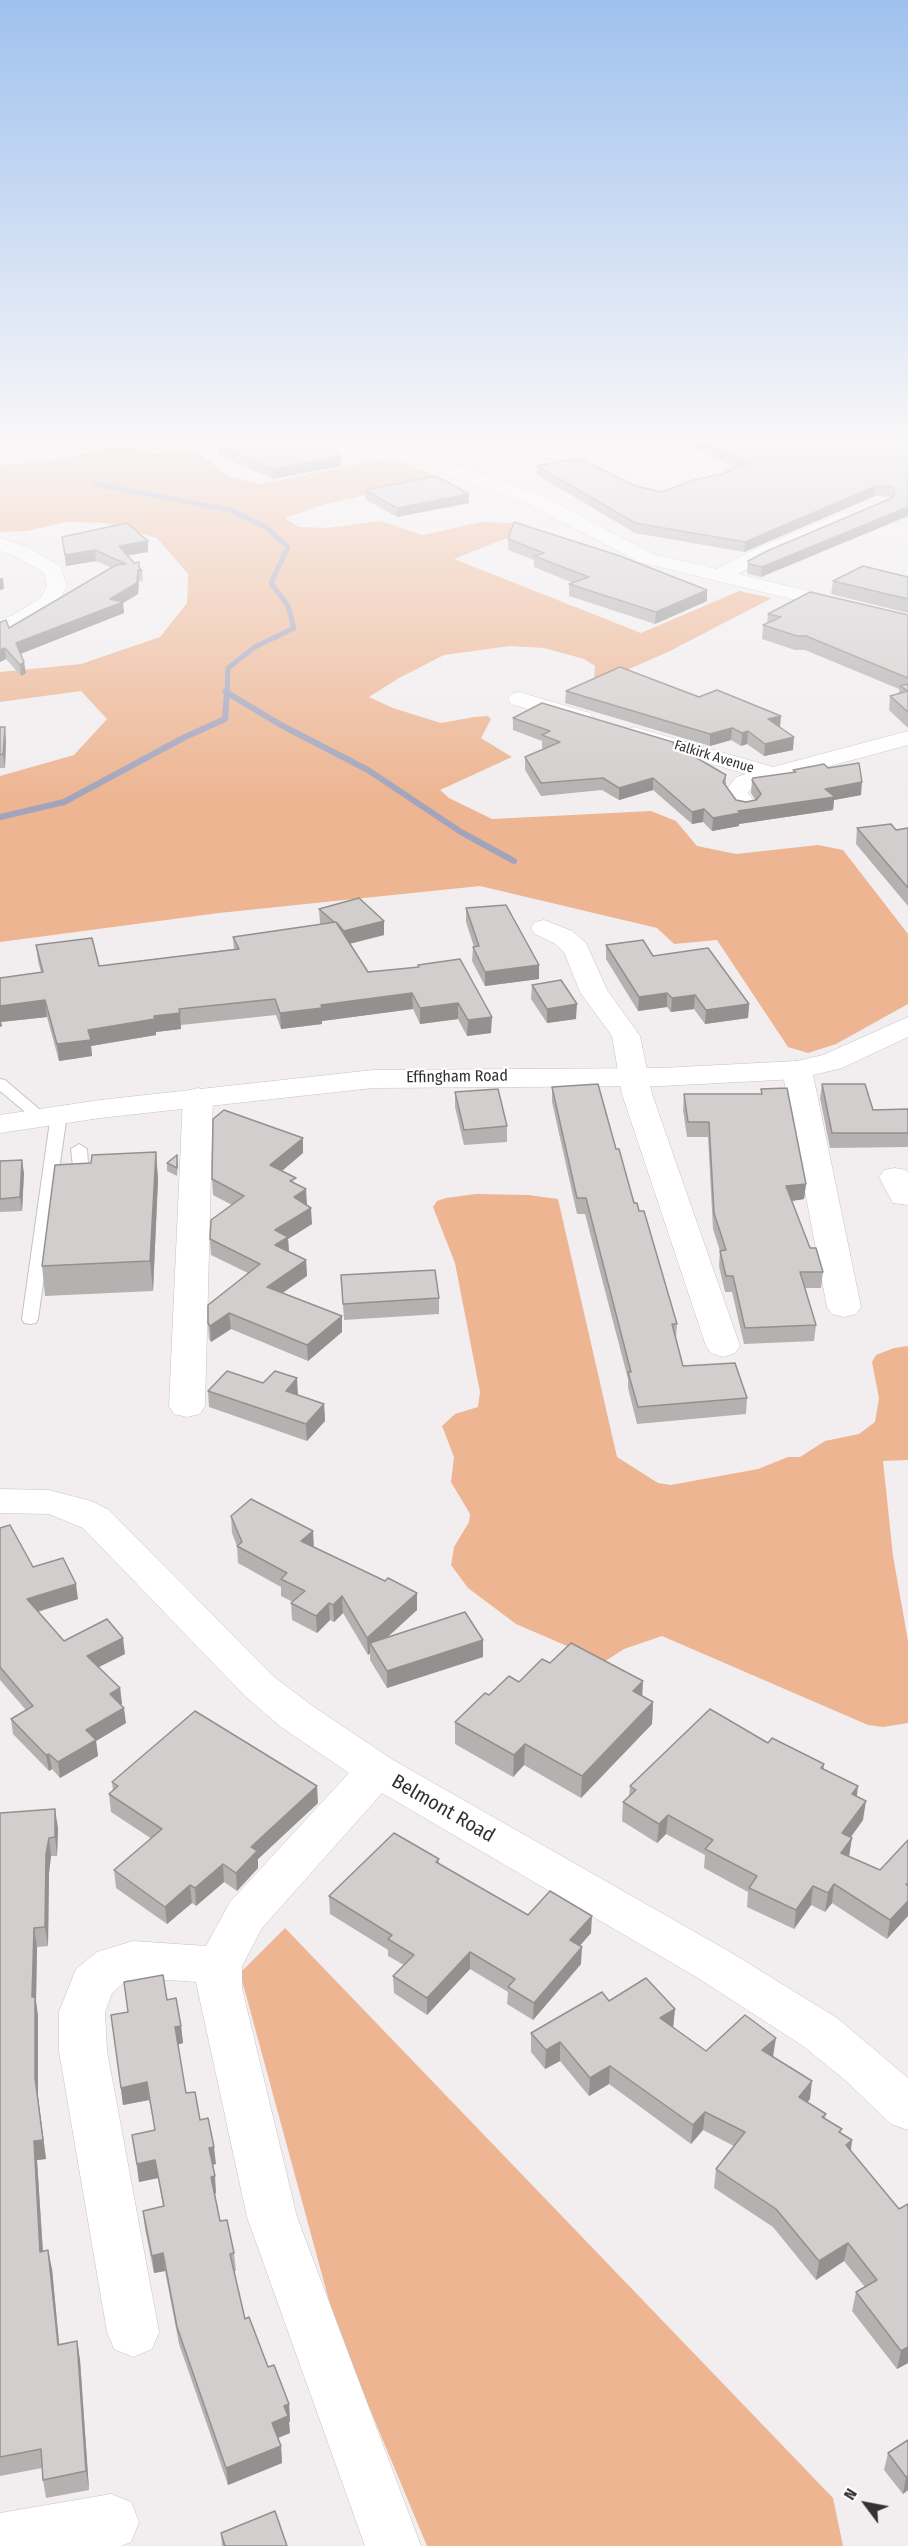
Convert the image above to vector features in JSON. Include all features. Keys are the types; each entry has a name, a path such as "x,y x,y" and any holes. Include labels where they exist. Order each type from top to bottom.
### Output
{"street":[{"path":"0,625 18,620 50,601 57,585 53,570 39,562"},
{"path":"661,562 908,621"},
{"path":"719,576 745,562"},
{"name":"Falkirk Avenue","path":"519,699 771,774"},
{"name":"Falkirk Avenue","path":"746,806 736,793 738,787 744,782 908,738"},
{"path":"544,928 562,937 576,949 594,992 626,1036 637,1094 723,1346"},
{"name":"Effingham Road","path":"0,1124 198,1097 373,1079 634,1077 796,1071 832,1062 908,1026"},
{"path":"796,1071 844,1307"},
{"path":"187,1406 198,1097"},
{"name":"Belmont Road","path":"0,1501 49,1502 78,1510 96,1519 260,1686 296,1716 378,1771 714,1965 820,2032 862,2066 908,2109"},
{"path":"378,1771 348,1800 246,1915 219,1966 219,1988 272,2217 393,2546"},
{"path":"133,2332 83,2051 82,2012 92,1982 113,1965 133,1960 169,1960 219,1966"},
{"path":"0,2541 111,2522"}],"lane":[{"path":"0,1083 50,1116 30,1319"},
{"path":"79,1149 81,1166 88,1170"}],"shaded area":[{"path":"178,562 461,562 641,633 739,591 772,598 668,652 604,680 594,679 595,666 584,659 544,648 510,646 444,655 399,678 369,697 393,708 441,723 488,716 491,719 481,738 512,757 440,790 449,798 492,819 651,811 676,821 697,846 736,854 818,845 843,850 908,934 908,1004 836,1044 808,1053 788,1047 717,940 674,944 657,928 480,886 219,913 0,942 0,776 74,755 107,719 81,691 0,702 0,672 81,664 160,637 187,603 188,574"},
{"path":"476,1194 528,1195 558,1199 617,1457 658,1483 671,1485 758,1469 788,1457 800,1457 825,1441 859,1434 875,1422 879,1398 872,1362 876,1355 894,1348 908,1346 908,1460 883,1461 893,1556 908,1641 908,1723 883,1727 868,1725 662,1636 624,1649 604,1662 516,1624 468,1588 451,1565 454,1547 469,1522 470,1514 451,1482 454,1457 442,1426 455,1414 478,1407 480,1392 455,1263 433,1207 437,1201 446,1198"},
{"path":"285,1928 833,2498 843,2546 427,2546 337,2330 240,1973"}],"building":[{"path":"121,562 139,562 142,571 138,570 137,583 110,599 123,602 16,643 24,662 20,665 5,648 0,650 0,622 6,620 9,628 116,565 126,564"},
{"path":"549,562 635,562 707,590 656,612 569,584 589,577"},
{"path":"748,562 775,562 762,567"},
{"path":"863,566 908,577 908,599 833,581"},
{"path":"810,592 908,615 908,678 806,636 797,636 763,625 781,617 768,614"},
{"path":"620,667 699,697 717,690 781,716 768,719 794,737 765,744 748,731 742,733 732,728 710,734 566,691"},
{"path":"908,684 908,691 900,686"},
{"path":"908,691 908,712 890,696"},
{"path":"542,703 676,743 673,744 726,775 723,782 736,800 746,802 756,800 761,794 753,778 796,772 793,770 824,764 828,768 859,763 862,782 825,789 835,797 738,811 740,813 713,818 704,809 692,812 653,778 619,788 603,778 541,783 525,757 560,742 542,735 550,731 513,718"},
{"path":"0,727 5,727 3,754 0,755"},
{"path":"891,824 896,830 908,828 908,888 857,828"},
{"path":"359,898 384,921 344,931 319,909"},
{"path":"506,905 539,965 485,972 473,947 479,946 466,908"},
{"path":"336,922 368,972 419,967 418,965 460,959 492,1017 468,1020 458,1003 420,1008 412,993 280,1013 275,999 179,1009 180,1013 154,1016 155,1019 88,1030 91,1040 57,1044 45,1000 0,1006 0,978 43,972 36,945 92,938 99,966 239,949 233,937"},
{"path":"643,940 653,956 708,948 749,1004 706,1010 695,995 672,998 667,993 639,997 606,945"},
{"path":"561,980 577,1004 547,1009 532,985"},
{"path":"598,1084 634,1203 637,1203 639,1211 644,1211 677,1324 672,1324 683,1366 735,1363 747,1398 638,1407 586,1198 577,1198 552,1087"},
{"path":"822,1084 865,1084 873,1110 908,1109 908,1133 832,1133"},
{"path":"787,1088 806,1184 786,1186 810,1248 816,1248 823,1272 800,1272 816,1325 745,1328 733,1276 726,1276 720,1251 726,1250 714,1213 709,1122 688,1122 684,1094 762,1094 761,1089"},
{"path":"498,1089 507,1126 464,1130 455,1092"},
{"path":"224,1110 303,1138 270,1165 296,1178 290,1181 306,1189 294,1197 311,1208 275,1230 288,1237 275,1245 306,1260 267,1287 342,1316 307,1345 229,1313 210,1326 208,1323 208,1305 260,1264 210,1239 211,1220 244,1196 212,1179 213,1119"},
{"path":"156,1152 150,1261 42,1266 55,1165 91,1163 92,1155"},
{"path":"177,1155 177,1168 167,1163"},
{"path":"22,1160 20,1197 0,1199 0,1161"},
{"path":"435,1270 439,1298 343,1304 341,1275"},
{"path":"227,1371 263,1383 275,1371 297,1378 286,1391 324,1404 306,1424 208,1391"},
{"path":"251,1499 313,1531 301,1541 385,1581 388,1578 417,1593 367,1638 342,1596 333,1605 329,1603 316,1616 291,1603 305,1591 281,1579 287,1573 237,1546 242,1542 231,1516"},
{"path":"10,1525 33,1567 63,1558 76,1584 27,1599 64,1641 107,1619 123,1638 87,1656 120,1688 110,1694 124,1708 86,1730 96,1740 58,1762 49,1754 46,1755 11,1719 33,1706 0,1667 0,1528"},
{"path":"465,1612 483,1640 387,1671 370,1643"},
{"path":"571,1643 643,1681 633,1691 653,1702 582,1776 525,1744 514,1755 455,1722 485,1693 489,1695 509,1676 519,1682 542,1659 550,1663"},
{"path":"710,1709 768,1743 772,1738 824,1764 821,1768 858,1786 852,1794 866,1801 842,1833 852,1838 841,1853 880,1870 908,1840 908,1885 906,1884 908,1901 890,1920 834,1884 828,1893 813,1886 796,1910 749,1888 757,1876 705,1849 713,1840 668,1815 659,1824 623,1802 636,1790 630,1786"},
{"path":"195,1711 317,1786 251,1847 257,1851 236,1873 223,1864 195,1888 190,1885 165,1907 114,1870 162,1829 109,1794 118,1786 112,1782"},
{"path":"55,1809 55,1837 49,1838 46,1854 45,1927 34,1928 32,1997 35,1997 35,2078 43,2140 34,2141 40,2252 48,2250 58,2345 77,2341 86,2471 43,2480 41,2449 0,2457 0,1813"},
{"path":"394,1833 439,1859 436,1862 528,1915 550,1891 592,1916 570,1940 582,1947 534,2003 508,1987 515,1979 470,1952 427,1998 393,1976 414,1955 388,1939 392,1935 329,1896"},
{"path":"163,1975 167,2000 176,1998 181,2026 175,2027 186,2093 195,2092 200,2120 208,2118 214,2147 209,2148 215,2176 211,2177 220,2221 227,2220 234,2253 230,2254 245,2319 249,2317 268,2367 274,2365 289,2404 284,2406 288,2416 272,2423 281,2446 226,2468 177,2327 163,2253 152,2256 143,2211 164,2206 155,2160 137,2164 132,2135 155,2130 147,2082 121,2088 111,2015 128,2012 124,1982"},
{"path":"646,1978 675,2009 660,2018 706,2051 745,2015 776,2038 762,2050 812,2081 799,2097 826,2114 822,2117 842,2129 839,2132 852,2140 846,2145 899,2209 908,2204 908,2347 901,2351 856,2292 877,2280 848,2243 819,2261 776,2209 716,2169 745,2132 705,2112 693,2125 610,2066 590,2078 560,2042 546,2050 531,2033 602,1992 609,2001"},
{"path":"908,2440 908,2476 906,2477 888,2453"},
{"path":"275,2511 287,2546 225,2546 221,2533"}],"waterway":[{"path":"227,692 228,668 255,647 294,628 288,606 271,583 281,562"},
{"path":"0,817 64,802 185,737 225,719 227,693"},
{"path":"227,693 281,725 368,770 461,832 514,861"}]}
